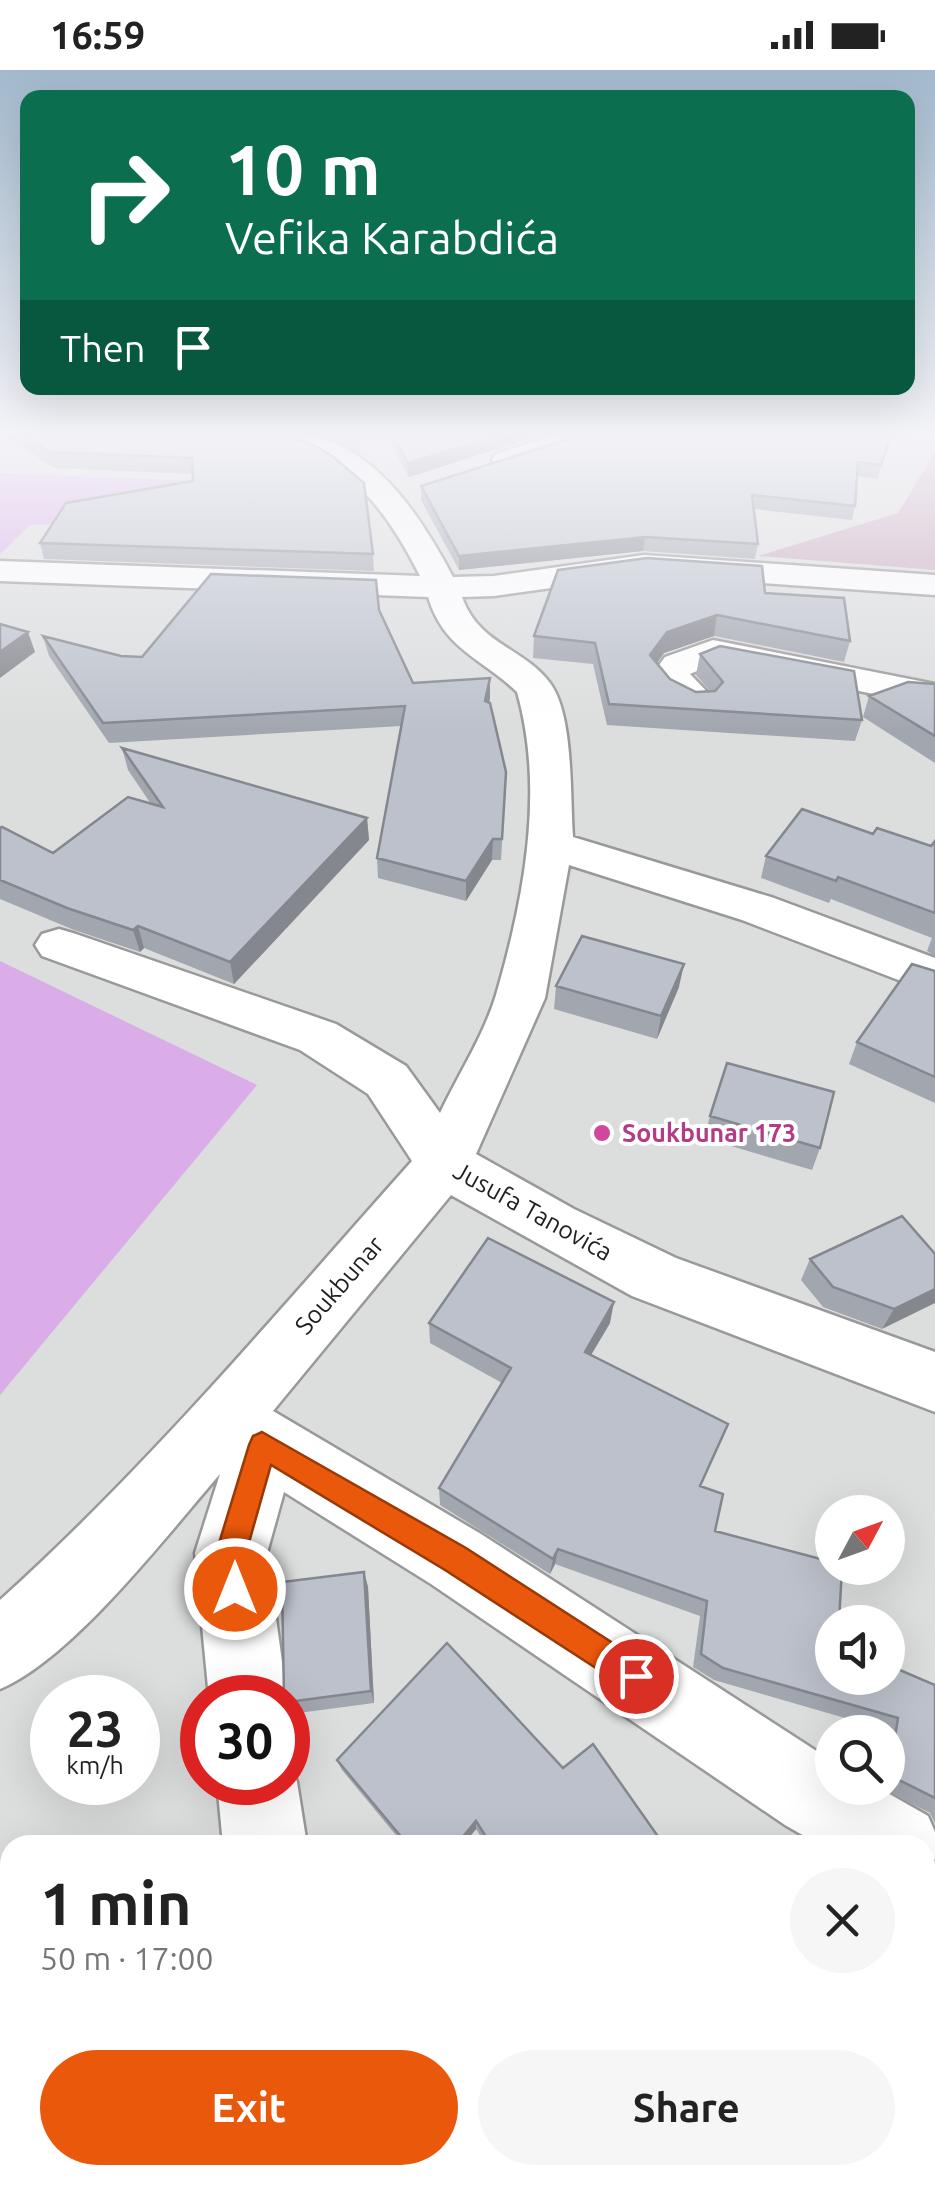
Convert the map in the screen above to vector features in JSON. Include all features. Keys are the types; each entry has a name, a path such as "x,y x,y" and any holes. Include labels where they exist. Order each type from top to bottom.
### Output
{"street":[{"name":"Soukbunar","path":"0,1651 244,1432 444,1162 520,998 551,845 548,752 535,688 517,671 475,645 449,609 442,587 413,533"},
{"path":"0,571 442,587 494,586 644,565 925,596"},
{"path":"697,701 670,676 678,665 713,651 935,695"},
{"path":"551,845 758,909 935,977"},
{"name":"Jusufa Tanovića","path":"59,945 318,1037 387,1080 444,1162 553,1226 654,1277 935,1382"},
{"path":"245,1675 231,1553 244,1432 456,1559 814,1796 882,1835"},
{"path":"261,1805 264,1835"}],"shaded area":[{"path":"0,533 935,533 935,1835 0,1835"},
{"path":"0,533 22,533 0,554"},
{"path":"834,533 935,533 935,570 758,556"},
{"path":"0,961 257,1085 0,1395"}],"building":[{"path":"47,533 370,533 373,554 40,543"},
{"path":"446,533 757,533 758,544 645,537 459,556"},
{"path":"647,558 762,566 765,593 844,598 850,641 717,615 667,632 650,655 670,679 696,692 715,691 723,682 700,654 720,646 854,671 862,720 609,704 595,643 534,636 558,570"},
{"path":"211,574 376,580 379,610 413,683 490,678 485,701 490,703 506,772 502,839 493,839 466,881 377,858 405,706 103,723 43,636 121,656 142,657"},
{"path":"0,624 28,632 0,652"},
{"path":"908,682 935,684 935,736 869,696"},
{"path":"122,748 367,818 230,962 138,926 133,930 67,908 0,880 2,827 53,853 128,797 163,807"},
{"path":"802,809 873,834 877,828 931,846 935,841 935,913 838,877 836,881 766,856"},
{"path":"582,936 684,964 661,1016 556,986"},
{"path":"912,964 935,971 935,1077 857,1042"},
{"path":"727,1063 834,1092 820,1148 710,1116"},
{"path":"902,1216 935,1254 935,1289 894,1309 833,1287 810,1259"},
{"path":"488,1238 614,1302 585,1352 728,1424 700,1486 723,1494 715,1531 815,1557 815,1585 841,1585 840,1605 815,1605 815,1694 723,1668 701,1654 707,1601 558,1549 553,1559 439,1488 511,1368 429,1323"},
{"path":"364,1572 371,1691 310,1699 310,1675 284,1675 282,1582"},
{"path":"447,1643 563,1768 593,1744 657,1835 485,1835 476,1821 464,1835 400,1835 337,1760"},
{"path":"905,1672 935,1685 935,1798 905,1783 905,1715 888,1715 818,1695 905,1695"}],"place":[{"name":"Soukbunar 173","path":"602,1133"}],"route":[{"path":"235,1589 231,1553 262,1445 456,1559 636,1676"}]}
